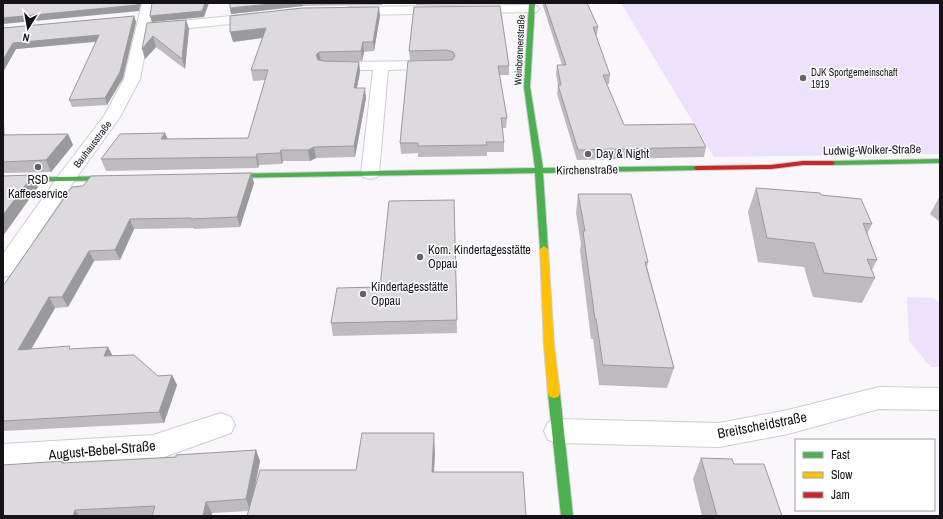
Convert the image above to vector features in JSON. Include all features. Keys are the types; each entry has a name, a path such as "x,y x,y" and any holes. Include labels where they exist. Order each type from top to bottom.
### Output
{"street":[{"path":"334,12 532,6"},
{"name":"Weinbrennerstraße","path":"532,6 527,87 539,170"},
{"path":"141,16 272,15"},
{"name":"Bauhausstraße","path":"3,270 66,179 112,117 132,79 141,16"},
{"path":"326,66 447,65"},
{"path":"370,173 381,66"},
{"name":"Ludwig-Wolker-Straße","path":"804,164 940,161"},
{"name":"Kirchenstraße","path":"216,176 771,167 804,164"},
{"path":"539,170 549,345 567,516"},
{"path":"3,180 129,178"},
{"name":"Breitscheidstraße","path":"558,431 719,435 788,422 879,398 940,399"},
{"name":"August-Bebel-Straße","path":"3,457 153,448 221,425"}],"shaded area":[{"name":"DJK Sportgemeinschaft 1919","path":"621,3 940,3 940,154 714,157"},
{"path":"907,297 934,298 940,303 940,367 931,367 909,341"}],"building":[{"path":"3,3 137,3 137,5 3,18"},
{"path":"152,3 205,3 202,11 150,16"},
{"path":"230,3 281,3 230,8"},
{"path":"545,3 587,3 598,27 593,27 610,75 603,75 624,125 694,124 706,147 578,150 558,85 561,85 557,65 566,65"},
{"path":"500,6 509,66 498,66 507,118 501,118 504,142 486,142 487,145 418,146 418,143 400,143 408,61 452,60 455,56 453,52 447,50 409,51 414,7"},
{"path":"379,7 373,42 363,42 361,51 319,52 316,55 318,60 324,61 359,62 354,88 365,88 354,146 314,147 308,150 281,150 280,153 257,154 256,157 101,159 120,134 165,133 161,139 248,138 268,70 251,70 266,28 230,32 230,16 302,8"},
{"path":"134,16 120,72 105,98 69,100 99,35 13,43 3,60 3,28"},
{"path":"186,20 182,59 153,36 142,49 147,23"},
{"path":"68,134 46,160 3,162 3,135"},
{"path":"251,173 237,217 130,219 115,250 89,251 62,297 49,297 18,350 70,346 69,349 108,347 104,356 134,355 158,376 172,375 159,412 3,421 3,286 72,187 83,186 91,176"},
{"path":"33,175 3,215 3,176"},
{"path":"756,188 820,193 821,195 861,199 872,224 863,223 877,260 867,259 875,278 824,273 814,243 767,238"},
{"path":"578,194 631,194 648,262 645,262 674,368 603,365 583,231 585,231"},
{"name":"Kom. Kindertagesstätte Oppau","path":"454,200 457,320 331,323 337,288 380,287 389,201"},
{"path":"362,433 434,433 432,472 523,472 526,516 247,516 260,470 356,470"},
{"path":"256,450 246,499 206,502 203,516 152,516 155,506 75,510 73,516 3,516 3,465 63,461 62,463 176,457 176,455"},
{"path":"701,458 732,459 734,464 764,464 782,516 717,516"}],"traffic: fast":[{"path":"532,3 527,87 539,170 544,249"},
{"path":"832,163 940,161"},
{"path":"222,176 697,168"},
{"path":"3,180 118,178"},
{"path":"554,394 567,516"}],"traffic: slow":[{"path":"544,249 549,345 554,394"}],"traffic: jam":[{"path":"697,168 771,167 803,163 832,163"}],"place":[{"name":"DJK Sportgemeinschaft 1919","path":"803,78"},
{"name":"Day & Night","path":"588,154"},
{"name":"RSD Kaffeeservice","path":"38,167"},
{"name":"Kom. Kindertagesstätte Oppau","path":"420,257"},
{"name":"Kindertagesstätte Oppau","path":"363,294"}]}
